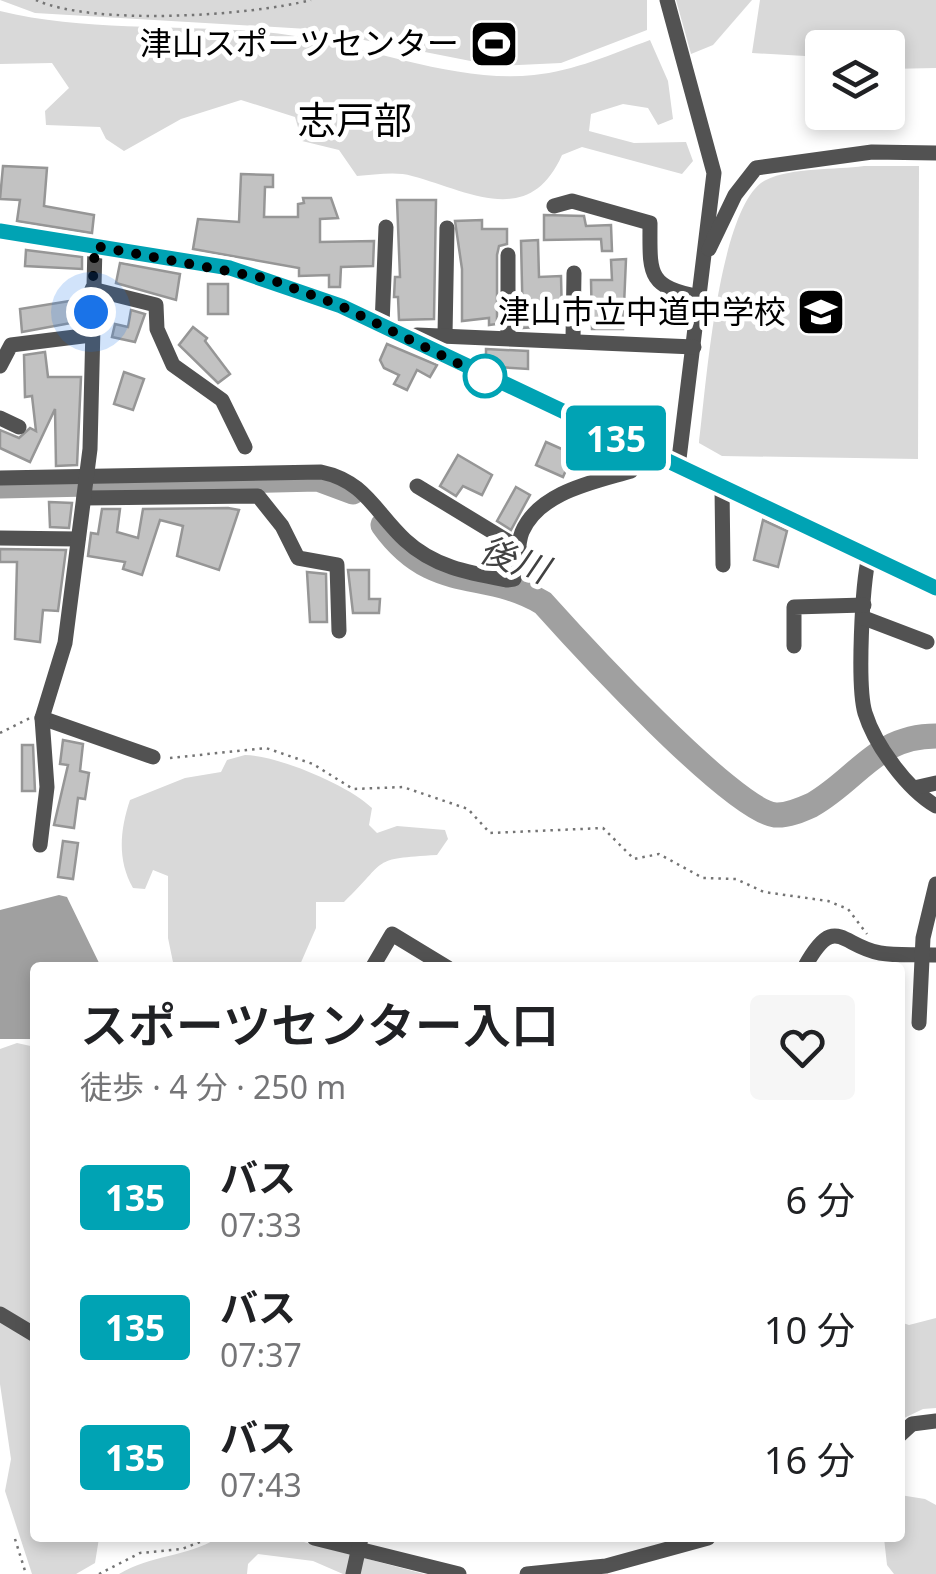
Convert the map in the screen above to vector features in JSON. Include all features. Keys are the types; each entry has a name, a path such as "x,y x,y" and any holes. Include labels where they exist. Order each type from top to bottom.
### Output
{"main road":[{"path":"0,231 256,276 382,325 936,588"}],"street":[{"path":"667,0 714,173 678,467"},
{"path":"705,255 747,174 756,168 872,152 936,153"},
{"path":"554,206 572,201 608,214 642,218 650,224 650,270 661,286 700,297"},
{"path":"382,325 386,228"},
{"path":"445,335 446,228"},
{"path":"40,844 47,787 42,718 63,652 92,415 90,335 95,246"},
{"path":"508,255 508,337"},
{"path":"573,340 574,273"},
{"path":"92,289 156,305 157,329 172,365 222,400 245,447"},
{"path":"0,366 12,345 90,335"},
{"path":"408,338 445,335 694,346"},
{"path":"0,418 19,427"},
{"path":"85,486 321,472 361,488 404,539 441,564 514,579 523,529 542,506 586,484 631,471 644,451"},
{"path":"0,478 258,496 282,526 298,558 337,565 338,632"},
{"path":"416,486 519,548"},
{"path":"722,487 723,565"},
{"path":"0,538 78,539"},
{"path":"869,556 864,611 864,711 884,749 914,788 936,806"},
{"path":"794,646 794,606 864,611 927,642"},
{"path":"42,718 153,757"},
{"path":"914,788 936,783"},
{"path":"918,1024 930,954 926,918 936,884"},
{"path":"376,962 392,934 436,962"},
{"path":"808,962 823,940 833,936 845,936 878,953 930,954"},
{"path":"0,1314 30,1331"},
{"path":"905,1430 912,1424 936,1421"},
{"path":"527,1574 606,1566 693,1542"},
{"path":"354,1574 359,1543 458,1574"}],"path":[{"path":"36,0 54,9 134,14 256,11 310,0"},
{"path":"0,733 24,720 42,718"},
{"path":"153,757 256,747 313,764 353,790 403,787 468,809 490,833 603,828 634,858 660,854 703,878 736,880 764,892 797,894 848,909 878,953"},
{"path":"15,1539 26,1574"},
{"path":"99,1574 140,1553 182,1549 200,1542"}],"shaded area":[{"name":"津山スポーツセンター","path":"0,0 647,0 647,30 561,63 496,66 308,29 35,13"},
{"path":"676,0 752,0 713,45 691,54"},
{"path":"760,0 936,0 936,68 905,69 905,30 805,30 805,56 752,53"},
{"path":"0,11 75,23 265,32 330,42 447,70 505,76 564,70 650,40 668,81 673,119 658,125 648,108 623,104 591,114 589,131 634,143 686,142 693,161 682,174 582,147 562,155 548,178 533,192 496,199 406,175 357,176 339,150 302,141 295,117 241,100 181,119 124,151 106,139 100,127 46,125 45,111 69,88 52,63 0,64"},
{"name":"津山市立中道中学校","path":"919,166 918,459 722,456 699,443 717,301 736,224 750,196 766,180 801,171"},
{"path":"245,755 259,757 330,781 372,808 369,825 377,833 397,826 445,830 448,839 437,855 400,858 382,864 344,902 316,902 316,928 301,962 173,962 168,938 168,876 153,870 145,889 133,888 122,856 124,822 130,800 185,778 221,772 227,760"},
{"path":"59,895 67,897 99,962 30,962 30,1039 0,1039 0,910"},
{"path":"17,1043 30,1046 30,1542 98,1542 95,1563 76,1574 32,1574 5,1491 11,1459 0,1384 0,1049"},
{"path":"936,1318 936,1408 905,1418 905,1324"},
{"path":"905,1496 936,1505 936,1574 894,1574 887,1565 884,1542 905,1542"},
{"path":"209,1542 304,1542 424,1574 343,1574 313,1561 258,1554 248,1564 247,1574 119,1574"}],"building":[{"path":"3,166 47,168 44,206 94,215 92,233 17,221 20,200 0,199"},
{"path":"241,174 273,175 273,187 265,187 264,217 298,217 298,204 304,203 303,198 331,198 338,218 320,219 320,242 374,241 373,266 341,267 340,287 329,287 329,275 299,276 299,268 193,249 198,219 239,222"},
{"path":"397,200 436,200 434,319 399,320 398,297 394,297 395,277 400,277"},
{"path":"544,215 584,216 586,226 611,225 612,251 602,251 601,239 544,240"},
{"path":"482,220 482,229 507,229 507,244 499,246 497,255 497,324 489,325 489,318 462,321 462,269 455,221"},
{"path":"538,240 539,277 561,276 562,317 538,318 538,327 523,328 521,241"},
{"path":"26,250 82,257 82,269 25,266"},
{"path":"626,259 623,329 592,329 591,280 612,280 611,260"},
{"path":"120,263 180,274 176,300 116,283"},
{"path":"208,284 228,284 228,314 208,314"},
{"path":"82,299 82,321 22,332 20,309"},
{"path":"131,310 145,314 135,342 112,337 115,324 128,327"},
{"path":"193,327 207,338 205,341 230,374 218,383 179,345"},
{"path":"387,344 437,365 430,377 417,370 407,390 394,384 399,375 384,368 380,360"},
{"path":"486,349 528,351 528,369 498,367 498,361 486,360"},
{"path":"45,352 48,377 81,377 77,465 56,466 55,409 30,462 0,448 0,430 19,438 30,428 36,431 32,396 25,397 24,355"},
{"path":"124,372 144,379 133,410 114,404"},
{"path":"546,442 573,454 563,477 536,465"},
{"path":"458,455 492,475 482,495 463,486 456,496 440,486"},
{"path":"516,487 530,495 511,530 497,521"},
{"path":"49,502 72,503 69,528 50,527"},
{"path":"102,509 120,509 117,532 138,538 143,509 239,510 219,570 177,556 183,526 160,520 142,575 123,569 125,562 88,556 91,533 98,534"},
{"path":"763,520 787,531 778,567 754,560"},
{"path":"0,549 66,550 58,611 43,610 40,642 15,639 17,562 0,562"},
{"path":"348,570 369,570 369,599 380,599 379,613 353,613"},
{"path":"307,572 326,574 327,622 310,622"},
{"path":"63,740 83,744 80,771 89,773 85,799 78,798 74,828 54,825 68,765 60,764"},
{"path":"22,745 33,745 35,791 22,791"},
{"path":"63,841 78,843 73,879 58,877"}],"waterway":[{"name":"後川","path":"0,486 318,479 353,492"},
{"name":"後川","path":"383,525 421,562 459,577 521,592 543,603 692,756 754,806 775,815 812,805 869,760 898,743 936,736"}],"bus line":[{"name":"135","path":"0,231 230,268 341,306 936,588"}],"place":[{"name":"津山スポーツセンター","path":"494,44"},
{"name":"津山市立中道中学校","path":"821,312"}],"district":[{"name":"志戸部","path":"355,121"}],"route":[{"path":"91,312 95,246 230,268 269,279 341,306 496,382 485,376"}]}
